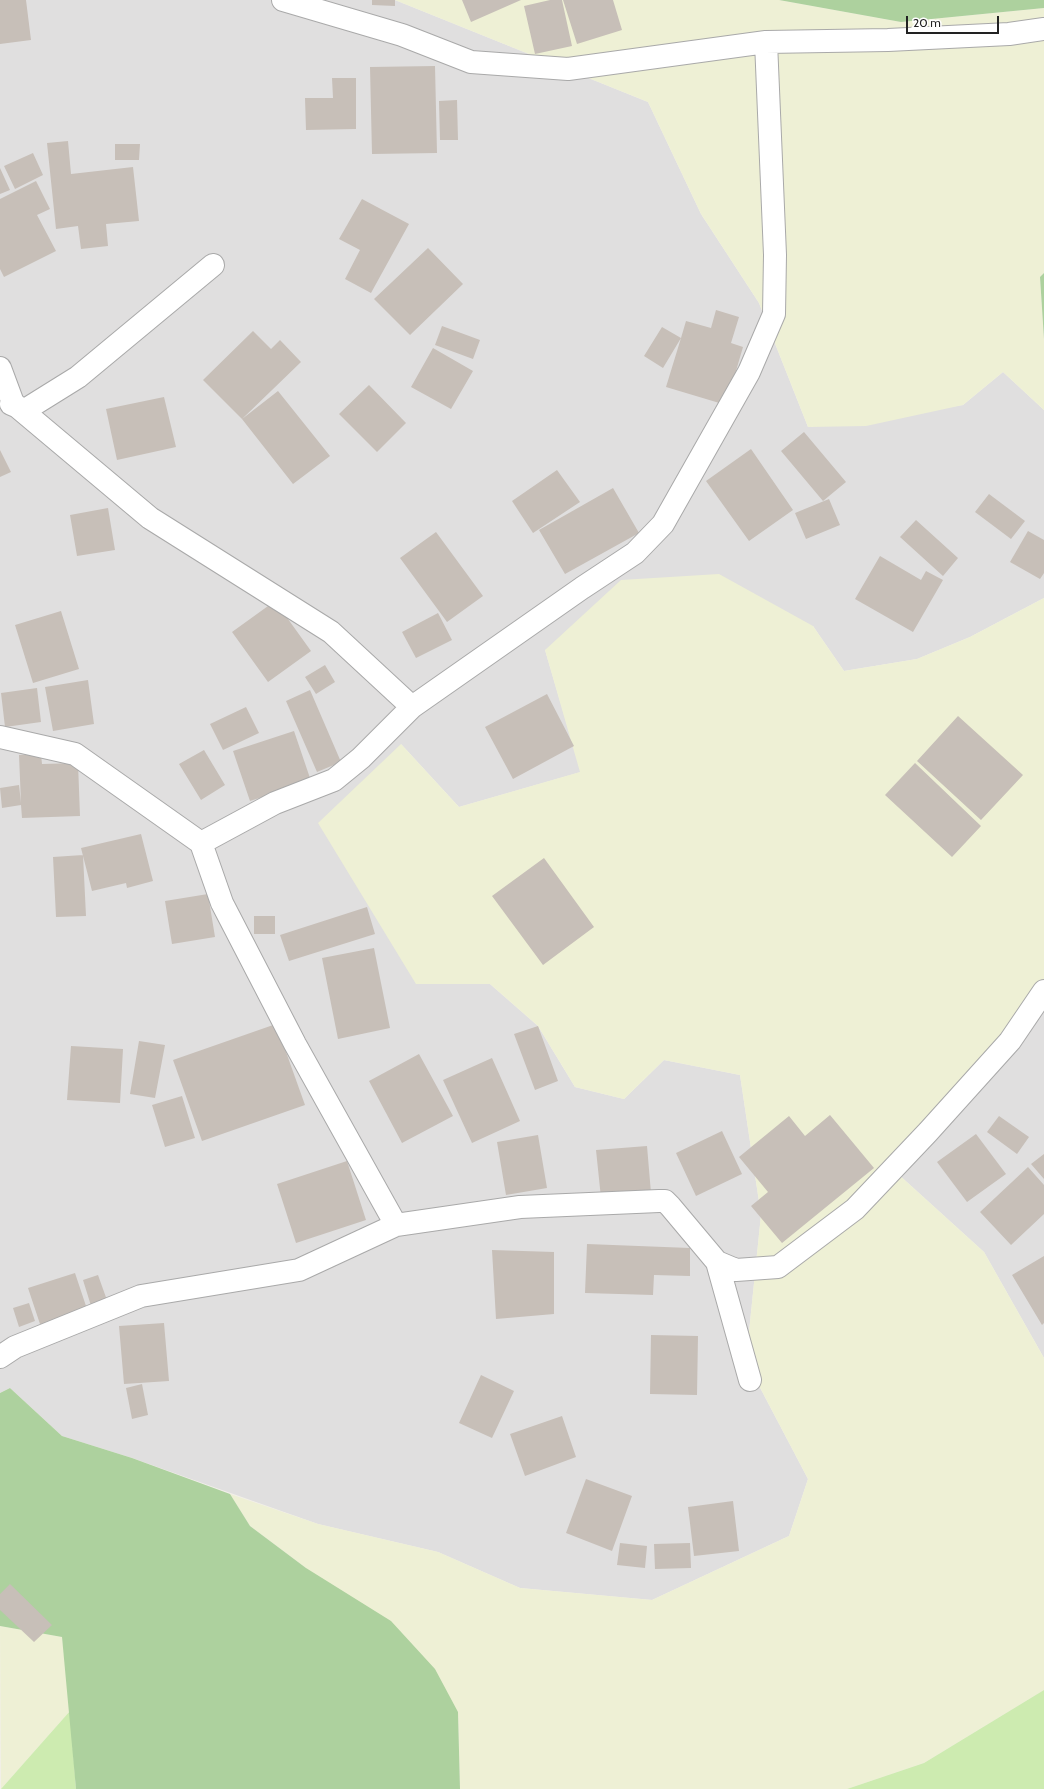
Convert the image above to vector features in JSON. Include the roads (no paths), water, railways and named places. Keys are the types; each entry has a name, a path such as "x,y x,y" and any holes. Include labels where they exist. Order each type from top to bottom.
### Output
{"street":[{"path":"283,0 402,36 471,62 568,69 766,42 888,40 1009,34 1044,29"},
{"path":"201,843 275,803 334,780 361,758 412,707 634,553 663,524 749,372 774,314 775,255 766,42"},
{"path":"6,405 26,410 78,377 213,264"},
{"path":"0,368 6,405 150,518 331,632 412,707"},
{"path":"0,737 75,754 201,843 222,903 295,1044 396,1226"},
{"path":"717,1262 736,1270 778,1266 855,1209 928,1132 1010,1041 1044,991"},
{"path":"0,1357 15,1347 141,1296 299,1270 396,1226 520,1207 665,1201 690,1228 717,1262 750,1380"}]}
